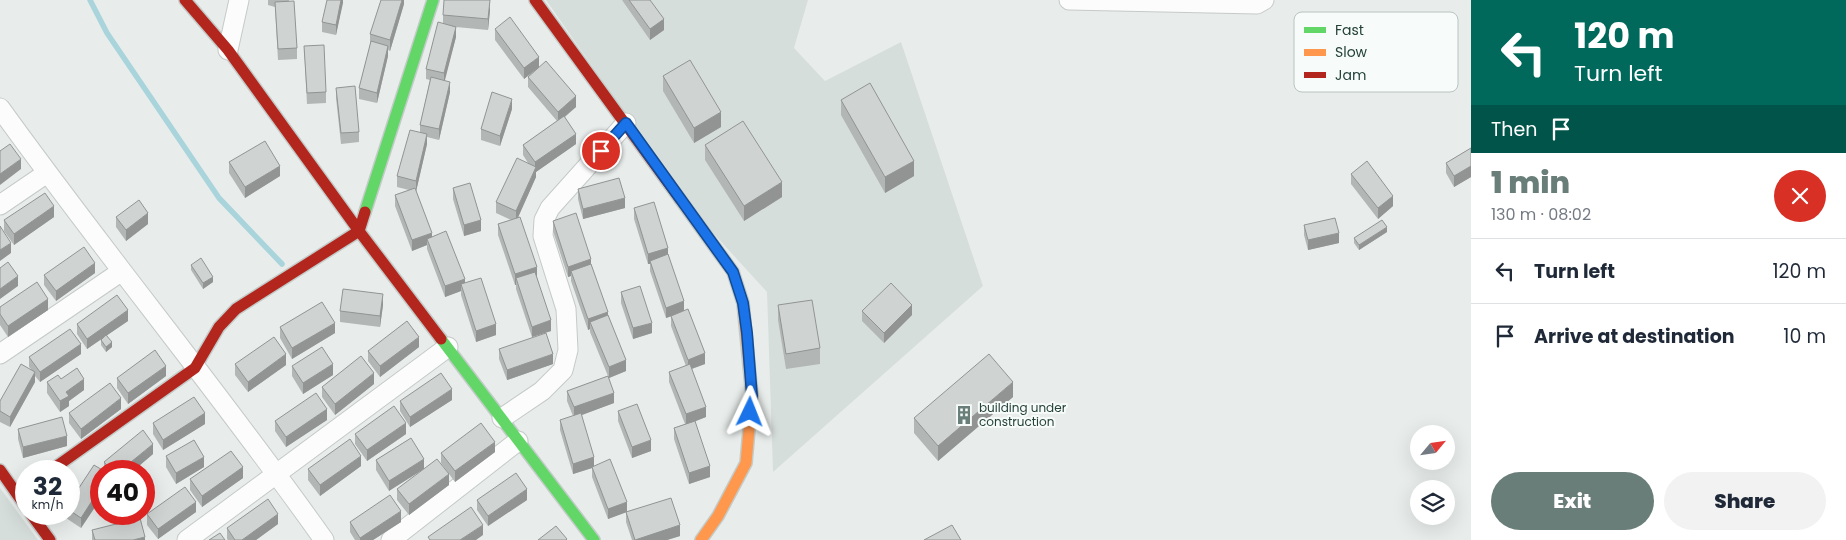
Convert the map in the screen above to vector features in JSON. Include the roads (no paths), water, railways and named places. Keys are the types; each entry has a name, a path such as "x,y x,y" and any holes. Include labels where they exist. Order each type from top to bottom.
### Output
{"street":[{"path":"185,0 228,50 359,231 594,540"},
{"path":"228,50 239,0"},
{"path":"65,460 195,368 207,345 219,328 236,310 359,231 433,0"},
{"path":"534,0 626,123 733,272 743,303 752,396 746,463 718,516 701,540"},
{"path":"1069,0 1257,4 1264,0"},
{"path":"0,108 195,368 278,474 324,540"},
{"path":"502,418 542,391 563,370 568,350 566,309 543,236 544,220 550,208 626,123"},
{"path":"0,205 47,173"},
{"path":"0,354 122,271"},
{"path":"187,540 448,347"},
{"path":"391,540 518,441"},
{"path":"0,470 15,487"},
{"path":"39,525 50,540"}],"waterway":[{"path":"90,0 107,33 219,198 282,264"}],"place":[{"name":"building under construction","path":"964,415"}]}
